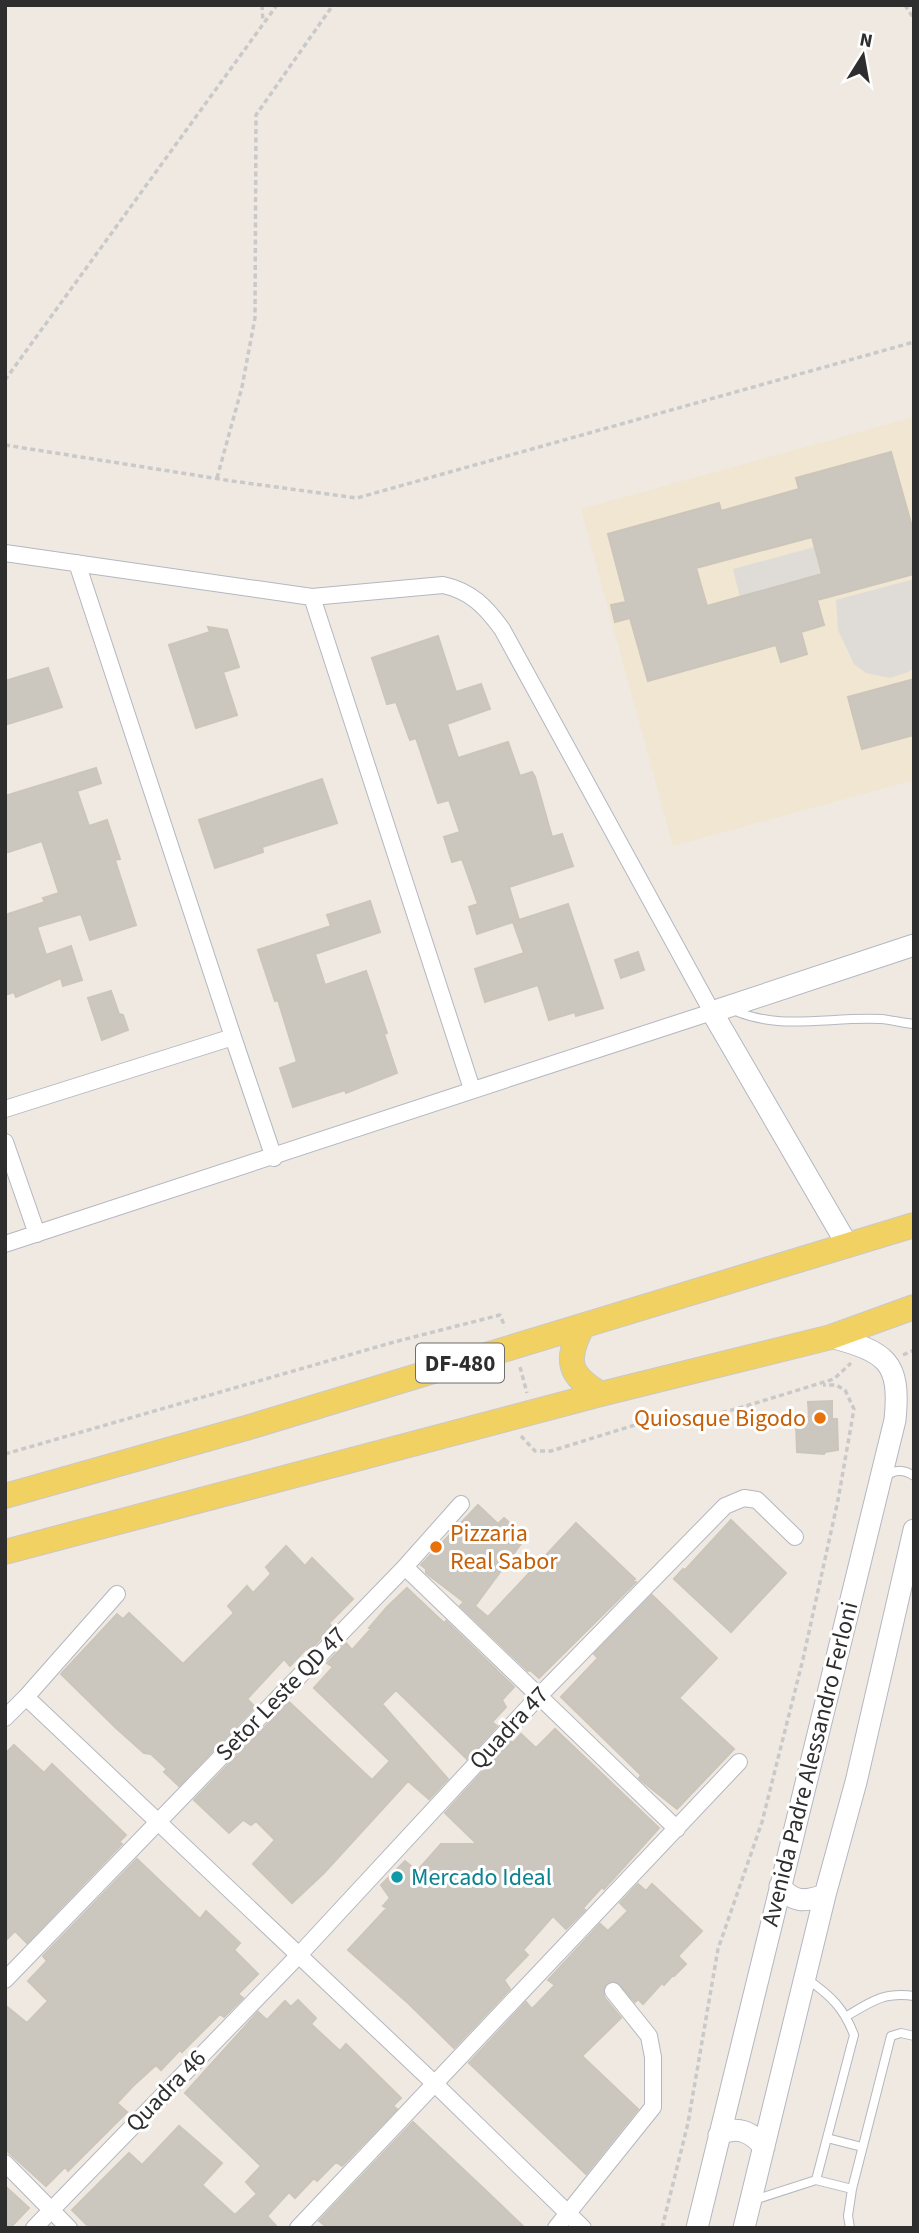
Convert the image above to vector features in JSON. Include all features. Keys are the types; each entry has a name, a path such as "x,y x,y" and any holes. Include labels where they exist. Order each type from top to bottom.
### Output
{"main road":[{"path":"848,1247 720,1010 914,945"},
{"name":"DF-480","path":"5,1496 246,1428 914,1225"},
{"path":"5,1552 601,1394 831,1338 914,1307"},
{"path":"582,1327 573,1347 573,1369 586,1385 601,1394"},
{"path":"831,1338 859,1345 879,1354 887,1363"},
{"name":"Avenida Padre Alessandro Ferloni","path":"697,2228 895,1420 896,1380 887,1363"},
{"name":"Avenida Padre Alessandro Ferloni","path":"744,2228 825,1895 856,1782 914,1530"},
{"path":"780,1886 791,1898 799,1900 806,1901 825,1895"},
{"path":"719,2135 743,2131 752,2134 764,2147"}],"street":[{"path":"5,553 312,597 443,585 455,587 472,596 488,610 502,629 720,1010 5,1244"},
{"path":"77,563 274,1158"},
{"path":"312,597 472,1089"},
{"path":"5,1109 233,1037"},
{"path":"5,1142 37,1234"},
{"name":"Quadra 47","path":"299,1955 538,1697 725,1506 744,1498 757,1500 795,1538"},
{"name":"Setor Leste QD 47","path":"5,1980 405,1567 461,1503"},
{"path":"405,1567 677,1829"},
{"path":"5,1718 117,1594"},
{"path":"26,1697 435,2084 583,2228"},
{"path":"298,2228 739,1762"},
{"name":"Quadra 46","path":"34,2228 299,1955"},
{"path":"556,2228 653,2107 653,2057 649,2036 613,1991"},
{"path":"5,2163 69,2228"}],"lane":[{"path":"720,1010 776,1021 814,1023 880,1019 914,1024"},
{"path":"878,1485 896,1471 904,1471 914,1476"},
{"path":"805,1977 833,1997 847,2016 853,2035 816,2180"},
{"path":"847,2016 878,1998 898,1994 914,1996"},
{"path":"850,2228 848,2216 852,2189 891,2036 901,2033 914,2036"},
{"path":"827,2138 862,2147"},
{"path":"750,2201 816,2180 852,2189"}],"path":[{"path":"262,5 264,24"},
{"path":"5,380 277,5"},
{"path":"216,479 242,387 255,318 256,115 333,5"},
{"path":"905,5 914,19"},
{"path":"5,445 216,479 357,498 914,342"},
{"path":"5,1454 394,1342 499,1315 515,1346 527,1392 517,1431 535,1451 551,1451 635,1425 694,1419 736,1409 834,1379 853,1361"},
{"path":"887,1363 914,1350"},
{"path":"662,2228 688,2123 718,1949 762,1822 803,1659 838,1500 854,1409 845,1390 836,1385 817,1385"}],"shaded area":[{"path":"914,417 914,780 673,846 581,509"},
{"path":"818,546 827,582 741,602 733,569"},
{"path":"914,579 914,668 890,678 866,673 854,664 838,630 836,600"}],"building":[{"path":"891,452 914,534 914,574 817,600 824,625 801,632 807,654 781,662 776,645 648,681 630,618 615,622 611,605 626,602 608,534 719,503 721,511 799,489 796,478","holes":["812,537 822,574 707,606 696,568"]},
{"path":"208,627 227,630 239,667 223,672 237,715 196,728 169,645 210,632"},
{"path":"438,636 456,692 481,684 490,709 447,724 458,758 508,742 520,776 532,772 535,777 552,837 562,834 573,866 509,887 519,920 568,904 603,1008 576,1016 575,1012 549,1020 538,985 485,1002 475,969 524,953 513,922 477,934 469,907 478,904 462,859 452,862 444,837 460,832 449,800 438,803 416,738 410,740 396,702 387,704 372,658"},
{"path":"48,668 62,707 5,725 5,681"},
{"path":"914,679 914,735 862,749 848,697"},
{"path":"96,768 101,783 77,791 89,826 107,820 120,859 115,860 136,925 90,940 81,914 37,927 46,955 71,946 82,980 63,986 61,978 16,997 14,992 5,995 5,915 45,902 43,898 59,893 42,841 5,853 5,796"},
{"path":"322,779 337,823 262,847 263,852 215,868 199,820"},
{"path":"370,901 380,932 315,954 325,985 366,971 397,1073 346,1093 345,1090 293,1107 280,1068 297,1062 278,1000 275,1001 258,950 331,926 327,915"},
{"path":"638,952 644,970 621,978 615,960"},
{"path":"111,991 128,1030 102,1040 88,998"},
{"path":"832,1401 832,1419 837,1419 838,1450 824,1454 797,1452 796,1423 805,1423 805,1417 809,1417 808,1402"},
{"path":"478,1505 498,1524 504,1518 526,1537 475,1606 488,1617 576,1523 635,1579 633,1580 636,1582 539,1678 528,1671 460,1606 464,1602 426,1573 426,1569 421,1565"},
{"path":"731,1520 786,1573 731,1632 674,1579"},
{"path":"286,1546 305,1566 312,1558 353,1599 329,1623 332,1627 309,1651 306,1649 290,1666 284,1659 247,1699 255,1707 179,1786 164,1772 167,1769 116,1728 61,1674 117,1614 123,1619 129,1613 183,1664 234,1613 228,1606 247,1586 253,1593 271,1574 266,1567"},
{"path":"407,1588 444,1623 446,1621 514,1687 502,1700 506,1707 492,1722 497,1726 467,1759 396,1690 382,1704 448,1779 429,1799 408,1781 324,1873 292,1903 253,1864 275,1840 256,1821 251,1825 243,1820 229,1833 194,1800 289,1702 372,1780 390,1761 314,1688 333,1667 327,1663 346,1643 352,1650 387,1607"},
{"path":"652,1595 717,1658 679,1698 734,1749 677,1809 642,1781 639,1778 641,1775 561,1697 598,1658 594,1654"},
{"path":"555,1729 659,1828 566,1929 553,1916 523,1950 528,1955 504,1980 510,1989 454,2048 348,1950 387,1908 383,1906 390,1898 381,1885 405,1861 417,1871 441,1844 477,1844 445,1813 511,1741 513,1743 521,1734 536,1748"},
{"path":"14,1745 44,1773 52,1764 126,1835 119,1842 122,1844 27,1943 15,1931 5,1941 5,1754"},
{"path":"137,1859 200,1919 206,1911 240,1943 234,1950 258,1974 238,1994 243,1998 224,2017 220,2014 161,2070 156,2065 133,2086 117,2103 127,2112 68,2171 65,2167 46,2186 5,2149 5,2005 27,2023 48,2001 28,1981 47,1961 43,1956"},
{"path":"638,1884 646,1891 652,1884 702,1931 678,1956 686,1964 664,1985 662,1983 643,2004 638,1999 635,2002 617,1982 611,1981 604,1987 604,1997 621,2018 582,2056 638,2109 586,2174 469,2063 526,2002 532,2009 555,1985 548,1980 600,1924 608,1931 628,1911 620,1903"},
{"path":"298,2000 316,2018 311,2024 340,2051 346,2044 401,2098 393,2106 397,2109 342,2166 336,2162 317,2181 314,2178 295,2198 289,2192 267,2216 278,2228 90,2228 72,2210 129,2153 142,2165 179,2126 222,2163 202,2185 235,2215 257,2194 246,2182 261,2166 185,2093 258,2012 267,2020 285,2001 291,2007"},
{"path":"413,2122 525,2228 328,2228 319,2221"},
{"path":"5,2186 29,2208 10,2228 5,2228"}],"place":[{"name":"Quiosque Bigodo","path":"820,1418"},
{"name":"Pizzaria Real Sabor","path":"436,1547"},
{"name":"Mercado Ideal","path":"397,1877"}]}
